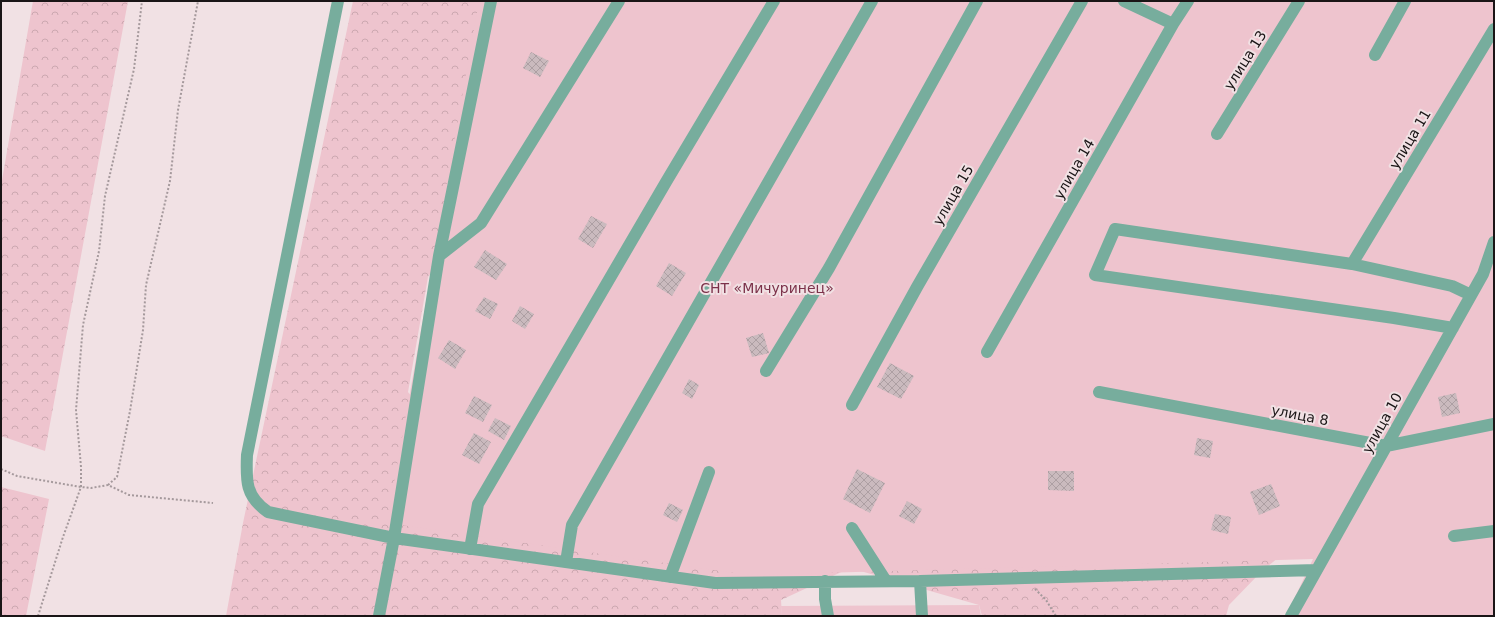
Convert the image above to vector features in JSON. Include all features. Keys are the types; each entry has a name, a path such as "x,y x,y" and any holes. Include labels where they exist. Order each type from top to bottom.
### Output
{"street":[{"path":"338,1 247,454 246,478 250,495 259,506 268,512 394,538 715,583 920,581 1317,570"},
{"path":"379,616 394,538 439,256 491,1"},
{"path":"439,256 481,223 619,1"},
{"path":"470,549 478,504 666,182 774,1"},
{"path":"566,562 572,525 872,1"},
{"path":"766,371 829,268 977,1"},
{"name":"улица 15","path":"852,405 917,287 1082,1"},
{"path":"1124,1 1173,24"},
{"name":"улица 14","path":"987,352 1173,24 1188,1"},
{"name":"улица 13","path":"1217,134 1299,1"},
{"path":"1375,55 1405,1"},
{"name":"улица 11","path":"1352,264 1494,29"},
{"path":"1453,328 1394,318 1095,275 1115,229 1352,264 1452,286 1471,296"},
{"name":"улица 10","path":"1291,616 1483,274 1494,242"},
{"name":"улица 8","path":"1099,392 1386,446 1494,424"},
{"path":"670,577 709,472"},
{"path":"852,528 886,581"},
{"path":"1454,536 1494,531"},
{"path":"920,581 922,616"},
{"path":"825,582 828,616"}],"path":[{"path":"38,616 62,537 82,487 82,468 76,410 83,325 99,251 105,196 134,69 142,1"},
{"path":"1,469 17,476 92,488 108,485 113,482 117,476 130,411 143,330 146,285 170,180 178,110 198,1"},
{"path":"108,485 129,494 213,503"},
{"path":"1023,578 1046,600 1056,616"}],"green space":[{"path":"33,1 128,1 45,451 1,436 1,186"},
{"path":"353,1 706,1 516,155 428,277 408,392 481,489 1344,503 1261,572 1229,605 1226,616 982,616 979,605 850,568 781,600 782,616 226,616 243,523"},
{"name":"СНТ «Мичуринец»","path":"479,1 1494,1 1494,616 1286,616 1313,559 749,575 387,523"},
{"path":"1,487 49,499 26,616 1,616"},
{"path":"979,605 981,616 782,616 781,606"}],"building":[{"path":"531,52 549,61 540,77 523,68"},
{"path":"591,216 607,224 593,248 578,239"},
{"path":"485,250 507,264 496,280 474,267"},
{"path":"669,263 686,273 672,296 656,286"},
{"path":"484,297 498,304 490,319 475,311"},
{"path":"520,306 534,314 525,329 512,321"},
{"path":"763,333 769,353 752,357 746,338"},
{"path":"449,340 466,350 455,369 438,358"},
{"path":"890,363 914,376 901,399 877,387"},
{"path":"689,379 699,385 692,399 682,393"},
{"path":"1456,393 1460,413 1442,417 1438,397"},
{"path":"474,396 492,405 483,422 465,413"},
{"path":"495,418 511,426 504,440 488,431"},
{"path":"474,433 491,442 479,464 462,455"},
{"path":"1197,438 1213,441 1210,458 1194,455"},
{"path":"857,469 885,483 870,513 843,499"},
{"path":"1048,471 1074,471 1074,491 1048,490"},
{"path":"1271,484 1280,506 1259,515 1250,492"},
{"path":"907,501 922,509 914,524 899,516"},
{"path":"669,503 683,510 677,522 663,515"},
{"path":"1215,514 1231,517 1228,534 1211,530"}]}
